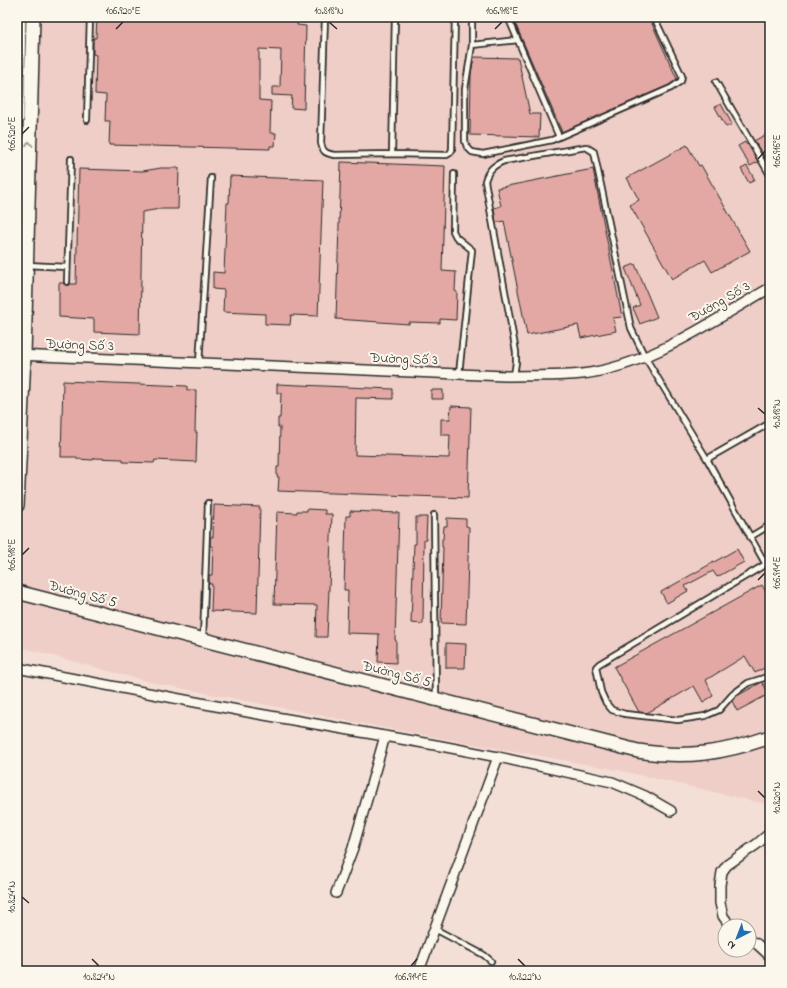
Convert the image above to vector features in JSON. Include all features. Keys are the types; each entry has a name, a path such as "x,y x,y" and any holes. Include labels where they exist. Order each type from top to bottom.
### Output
{"street":[{"path":"17,118 20,17"},
{"path":"17,505 33,17"},
{"name":"Đường Số 3","path":"21,356 514,376 582,374 624,364 660,351 770,288"},
{"name":"Đường Số 5","path":"17,592 638,752 660,755 688,756 744,746 770,737"},
{"path":"17,668 253,713 498,757 612,782 645,796 671,811"},
{"path":"336,893 359,828 385,736"},
{"path":"419,971 498,757"},
{"path":"724,918 720,903 722,872 728,864 770,833"},
{"path":"757,944 770,956"}],"lane":[{"path":"87,120 90,17"},
{"path":"325,17 321,143 322,149 325,153 447,155 452,150 455,17"},
{"path":"392,154 395,17"},
{"path":"472,17 472,45 465,89 465,141 467,147 472,152 483,154 552,140 671,88 681,81 682,76 654,17"},
{"path":"519,17 509,19 559,137"},
{"path":"472,45 518,40"},
{"path":"716,82 770,175"},
{"path":"514,376 516,352 485,180 487,173 497,164 504,161 586,147 594,152 632,328 645,357 707,459 770,572"},
{"path":"67,282 71,159"},
{"path":"454,174 454,231 456,236 472,250 459,374"},
{"path":"199,363 211,178"},
{"path":"26,265 67,267"},
{"path":"707,459 770,423"},
{"path":"203,640 208,503"},
{"path":"434,515 436,699"},
{"path":"750,537 770,525"},
{"path":"766,564 599,664 596,667 596,671 601,692 606,703 612,710 625,714 678,720 705,716 719,710 733,694 748,683 770,676"},
{"path":"435,929 484,955 491,961"}],"shaded area":[{"path":"17,17 770,17 770,805 618,770 390,729 149,682 17,646"}],"building":[{"path":"97,17 298,17 297,25 306,26 304,109 291,108 292,96 272,95 272,87 280,87 281,50 259,49 259,100 271,101 270,133 276,133 275,146 270,146 270,149 109,145 110,121 105,121 106,95 95,94 96,55 93,54 93,38 96,38"},
{"path":"523,17 649,17 677,79 669,85 562,132 515,23"},
{"path":"474,57 518,58 530,114 540,114 539,137 470,135 471,73"},
{"path":"721,104 732,124 726,127 715,107"},
{"path":"770,132 770,155 765,158 754,141"},
{"path":"745,142 747,145 748,144 758,162 750,166 738,146"},
{"path":"687,145 699,166 701,165 750,251 712,272 705,260 672,279 630,205 639,200 627,178"},
{"path":"341,162 445,166 442,271 456,272 456,320 440,319 440,323 409,322 409,324 336,319"},
{"path":"747,166 755,180 749,183 741,169"},
{"path":"161,168 179,168 178,209 160,209 142,212 140,334 94,332 94,319 59,317 59,283 64,283 67,286 70,284 76,284 79,169 143,171"},
{"path":"593,169 622,317 613,318 616,331 581,338 578,325 527,335 504,221 496,223 494,208 501,206 497,188"},
{"path":"230,176 323,180 318,316 291,315 290,325 265,324 265,314 223,312 224,290 213,289 213,272 224,273 227,203 229,203"},
{"path":"635,264 657,317 640,324 633,308 640,305 625,268"},
{"path":"63,381 187,386 187,390 196,390 196,462 155,460 154,463 123,462 123,459 94,458 93,460 76,459 77,457 61,457"},
{"path":"277,384 393,389 393,399 356,398 355,455 449,458 450,435 441,435 441,419 450,419 451,406 471,407 468,498 278,491 279,477 277,477 277,467 279,467 280,427 278,427 278,418 280,418 281,393 277,393"},
{"path":"431,390 443,390 443,399 431,399"},
{"path":"214,505 260,507 257,613 211,611 212,584 209,584 209,575 212,575 213,546 210,546 210,537 213,537"},
{"path":"307,509 325,510 325,514 332,514 327,637 316,637 317,605 274,604 277,512 297,513 297,511 307,511"},
{"path":"350,511 399,513 395,640 396,663 378,662 379,634 347,633 348,590 344,590 346,516 350,516"},
{"path":"416,517 427,517 426,540 424,540 423,624 411,623 414,544 416,544"},
{"path":"447,518 466,519 466,526 469,527 466,624 441,623 442,539 444,526 447,526"},
{"path":"737,549 744,562 717,577 713,571 685,586 688,591 667,603 661,592"},
{"path":"762,585 770,599 770,665 755,673 745,656 706,680 713,696 703,702 694,686 647,713 639,712 614,667"},
{"path":"446,643 466,644 465,668 446,668"},
{"path":"762,682 769,694 737,711 732,701 735,697"}]}
